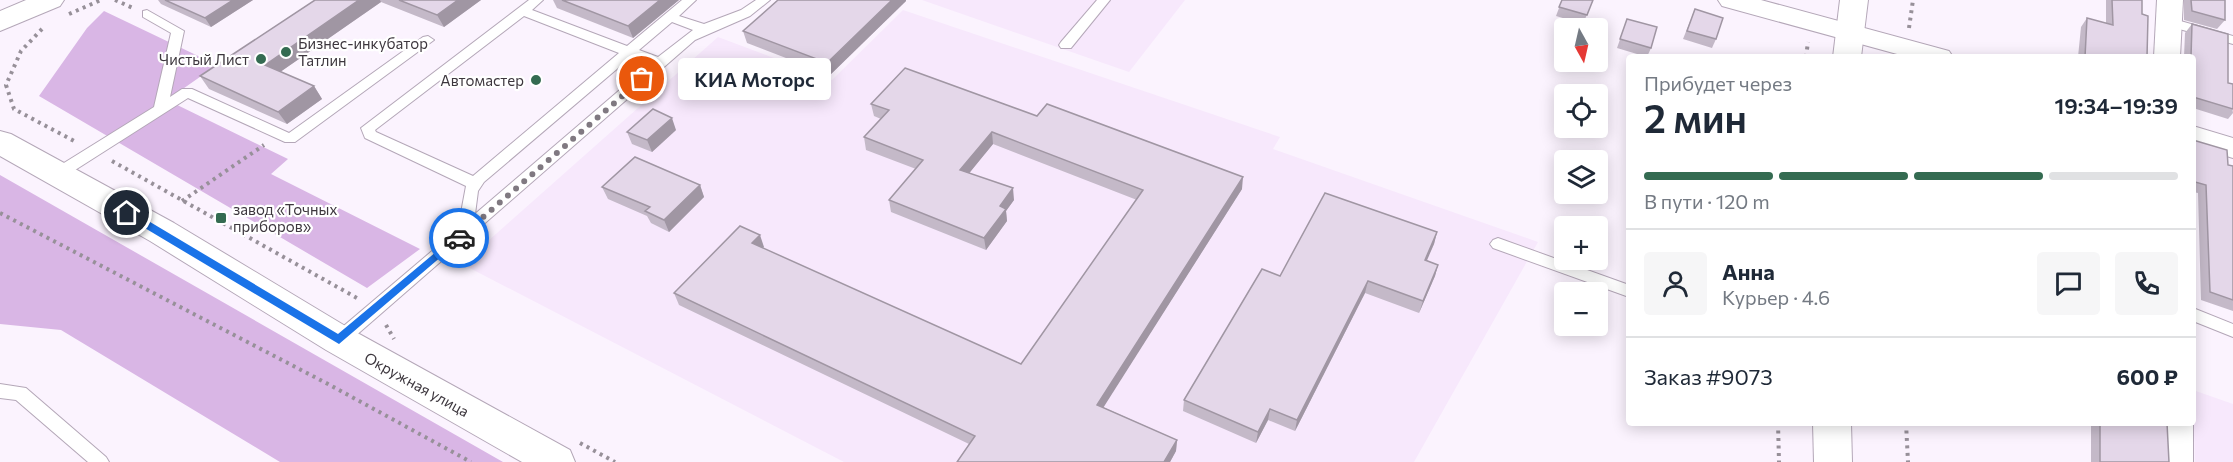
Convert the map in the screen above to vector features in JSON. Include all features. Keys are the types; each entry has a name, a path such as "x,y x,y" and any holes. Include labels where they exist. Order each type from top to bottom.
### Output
{"main road":[{"path":"1849,46 1854,0"},
{"path":"0,22 52,14"},
{"name":"Окружная улица","path":"0,142 162,232 339,340 556,462"},
{"path":"1832,426 1833,462"}],"street":[{"path":"1731,0 1849,46 1915,54"},
{"path":"2167,54 2170,11"},
{"path":"2196,137 2233,148"},
{"path":"2176,426 2176,462"}],"lane":[{"path":"474,183 370,135 368,128 537,0"},
{"path":"465,233 474,183 690,0"},
{"path":"339,340 660,63 704,29 745,15 764,0"},
{"path":"1066,45 1104,0"},
{"path":"522,11 660,63"},
{"path":"2170,11 2233,40"},
{"path":"147,14 178,31 160,110"},
{"path":"670,17 704,29"},
{"path":"56,175 192,89 290,139 428,40"},
{"path":"1498,244 1626,290"},
{"path":"2196,315 2233,331"},
{"path":"0,391 20,393 100,462"}],"path":[{"path":"101,0 52,14 21,51 6,86 14,110 95,152 376,309"},
{"path":"182,201 280,134"},
{"path":"0,213 328,384 471,462"},
{"path":"1778,426 1779,462"},
{"path":"1906,426 1908,462"}],"shaded area":[{"path":"922,0 1185,0 1129,72"},
{"path":"903,10 1280,137 1273,149 1538,242 1414,462 844,462 462,264 718,37 832,80"},
{"path":"104,11 217,65 167,100 288,159 271,174 420,249 367,288 39,96 87,28"},
{"path":"0,175 503,462 280,462 61,330 0,324"},
{"path":"2196,391 2233,404 2233,462 2195,462"}],"building":[{"path":"165,0 233,0 205,18"},
{"path":"315,0 359,0 265,65 314,86 278,112 200,76"},
{"path":"399,0 458,0 437,15"},
{"path":"562,0 660,0 628,26"},
{"path":"778,0 892,0 827,63 743,31"},
{"path":"1562,0 1593,0 1587,15 1559,7"},
{"path":"2112,0 2142,0 2142,14 2148,16 2147,54 2085,54 2087,18 2113,25"},
{"path":"2191,0 2225,0 2225,20 2192,11"},
{"path":"1695,9 1723,18 1716,39 1687,31"},
{"path":"1627,19 1657,27 1651,48 1620,39"},
{"path":"2192,24 2228,34 2228,83 2233,84 2233,109 2196,98 2196,54 2191,54"},
{"path":"905,68 1037,116 1047,104 1243,177 1097,405 1177,440 1164,462 957,462 975,436 674,293 740,226 760,235 752,243 1021,364 1143,190 992,132 960,170 1013,188 1000,206 1006,209 984,238 889,200 923,160 864,137 889,110 871,104"},
{"path":"653,109 672,118 647,140 627,132"},
{"path":"2196,141 2227,150 2228,165 2233,166 2233,300 2210,292 2206,185 2196,182"},
{"path":"635,157 700,185 664,220 645,211 650,207 602,187"},
{"path":"1325,193 1437,232 1425,260 1438,265 1423,301 1368,281 1297,420 1270,409 1258,432 1184,400 1262,269 1280,276"},
{"path":"2100,426 2167,426 2169,462 2100,462"}],"way so far":[{"path":"459,238 642,79"}],"place":[{"name":"Бизнес-инкубатор Татлин","path":"286,52"},
{"name":"Чистый Лист","path":"261,59"},
{"name":"КИА Моторс","path":"642,79"},
{"name":"Автомастер","path":"536,80"},
{"name":"завод «Точных приборов»","path":"221,218"}],"route":[{"path":"127,213 339,340 459,238"}]}
